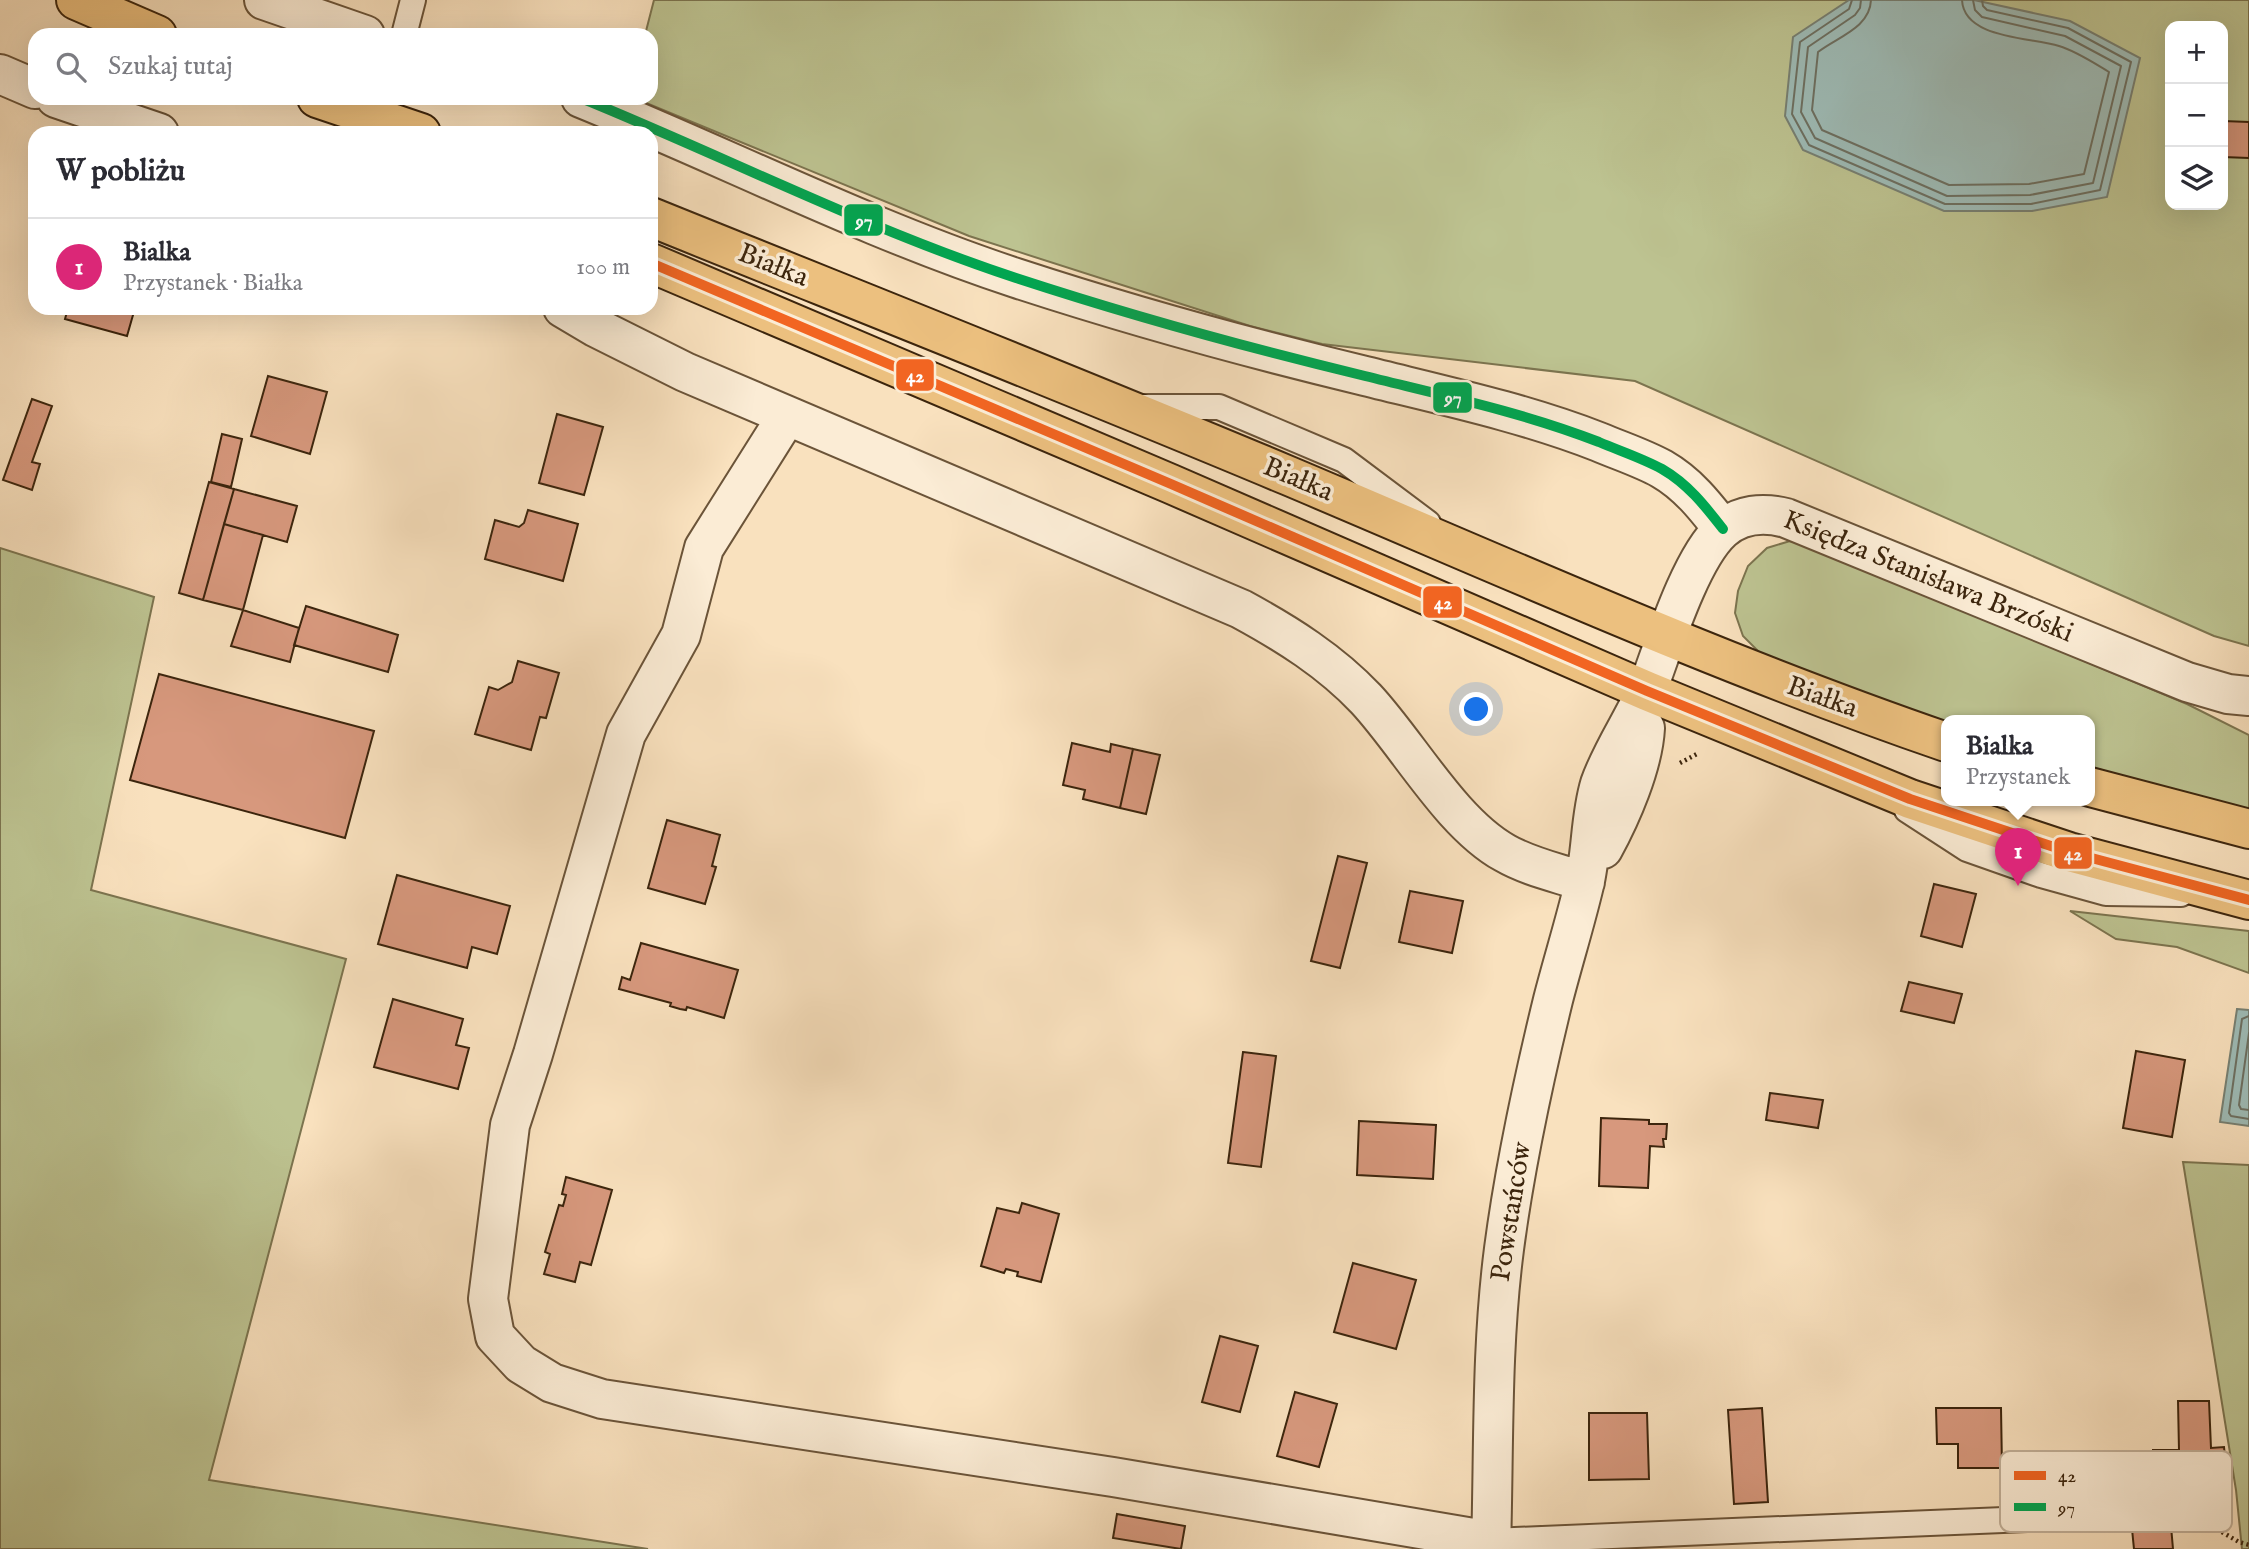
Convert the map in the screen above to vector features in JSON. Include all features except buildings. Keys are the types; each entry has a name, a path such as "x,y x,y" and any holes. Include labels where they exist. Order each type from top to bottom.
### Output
{"highway":[{"path":"76,0 141,28"},
{"path":"313,105 356,126"},
{"path":"338,105 400,126"},
{"name":"Białka","path":"658,220 1122,408 1666,637 1780,683 1941,740"},
{"name":"Białka","path":"658,266 1647,691 1860,779 1923,804 2018,836 2237,897"},
{"path":"2095,788 2249,829"}],"street":[{"path":"264,0 345,28"},
{"path":"0,74 28,86"},
{"path":"75,105 133,126"},
{"path":"597,105 646,126"},
{"path":"658,131 861,219 1016,278 1157,322 1478,404 1589,438 1661,469 1682,483 1723,529"},
{"path":"575,315 673,366 1241,609 1286,634 1336,670 1367,701 1457,812 1490,843 1506,854 1585,882"},
{"path":"787,415 704,548 681,635 626,734 510,1125 488,1299 495,1336 521,1364 552,1383 602,1399 1113,1477 1491,1545"},
{"name":"Księdza Stanisława Brzóski","path":"1647,691 1666,637 1705,551 1723,529 1758,514 1786,518 2187,682 2249,696"},
{"name":"Powstańców","path":"1491,1545 1493,1377 1504,1251 1515,1176 1534,1086 1585,882 1628,795 1644,741 1647,691"}],"lane":[{"path":"406,28 414,0"},
{"path":"1491,1545 2000,1521"}],"path":[{"path":"2222,1532 2249,1545"}],"green space":[{"path":"654,0 2249,0 2249,646 2214,636 1635,381 1322,344 1250,326 969,236 651,105 658,105 658,28 647,28"},
{"path":"1790,541 1807,545 2187,704 2249,735 2249,810 2095,769 2095,715 1941,715 1941,721 1766,659 1743,636 1735,613 1738,591 1748,566 1767,548"},
{"path":"0,548 154,597 91,890 346,959 209,1480 648,1549 0,1549"},
{"path":"2070,911 2249,931 2249,973 2177,947 2116,939"},
{"path":"2183,1162 2249,1165 2249,1549 2242,1549 2232,1451 2230,1451"}],"water":[{"path":"1849,0 1974,0 2070,21 2140,58 2107,197 2032,211 1944,211 1803,150 1785,116 1793,37"},
{"path":"2237,1009 2249,1010 2249,1126 2220,1122"}],"transit line":[{"name":"97","path":"597,105 646,126"},
{"name":"97","path":"658,131 906,238 1016,278 1231,342 1451,397 1570,431 1662,469 1696,496 1723,529"},
{"name":"42","path":"658,266 1171,484 1647,691 1910,799 2069,852 2249,900"}],"place":[{"name":"Bialka","path":"2018,886"}]}
